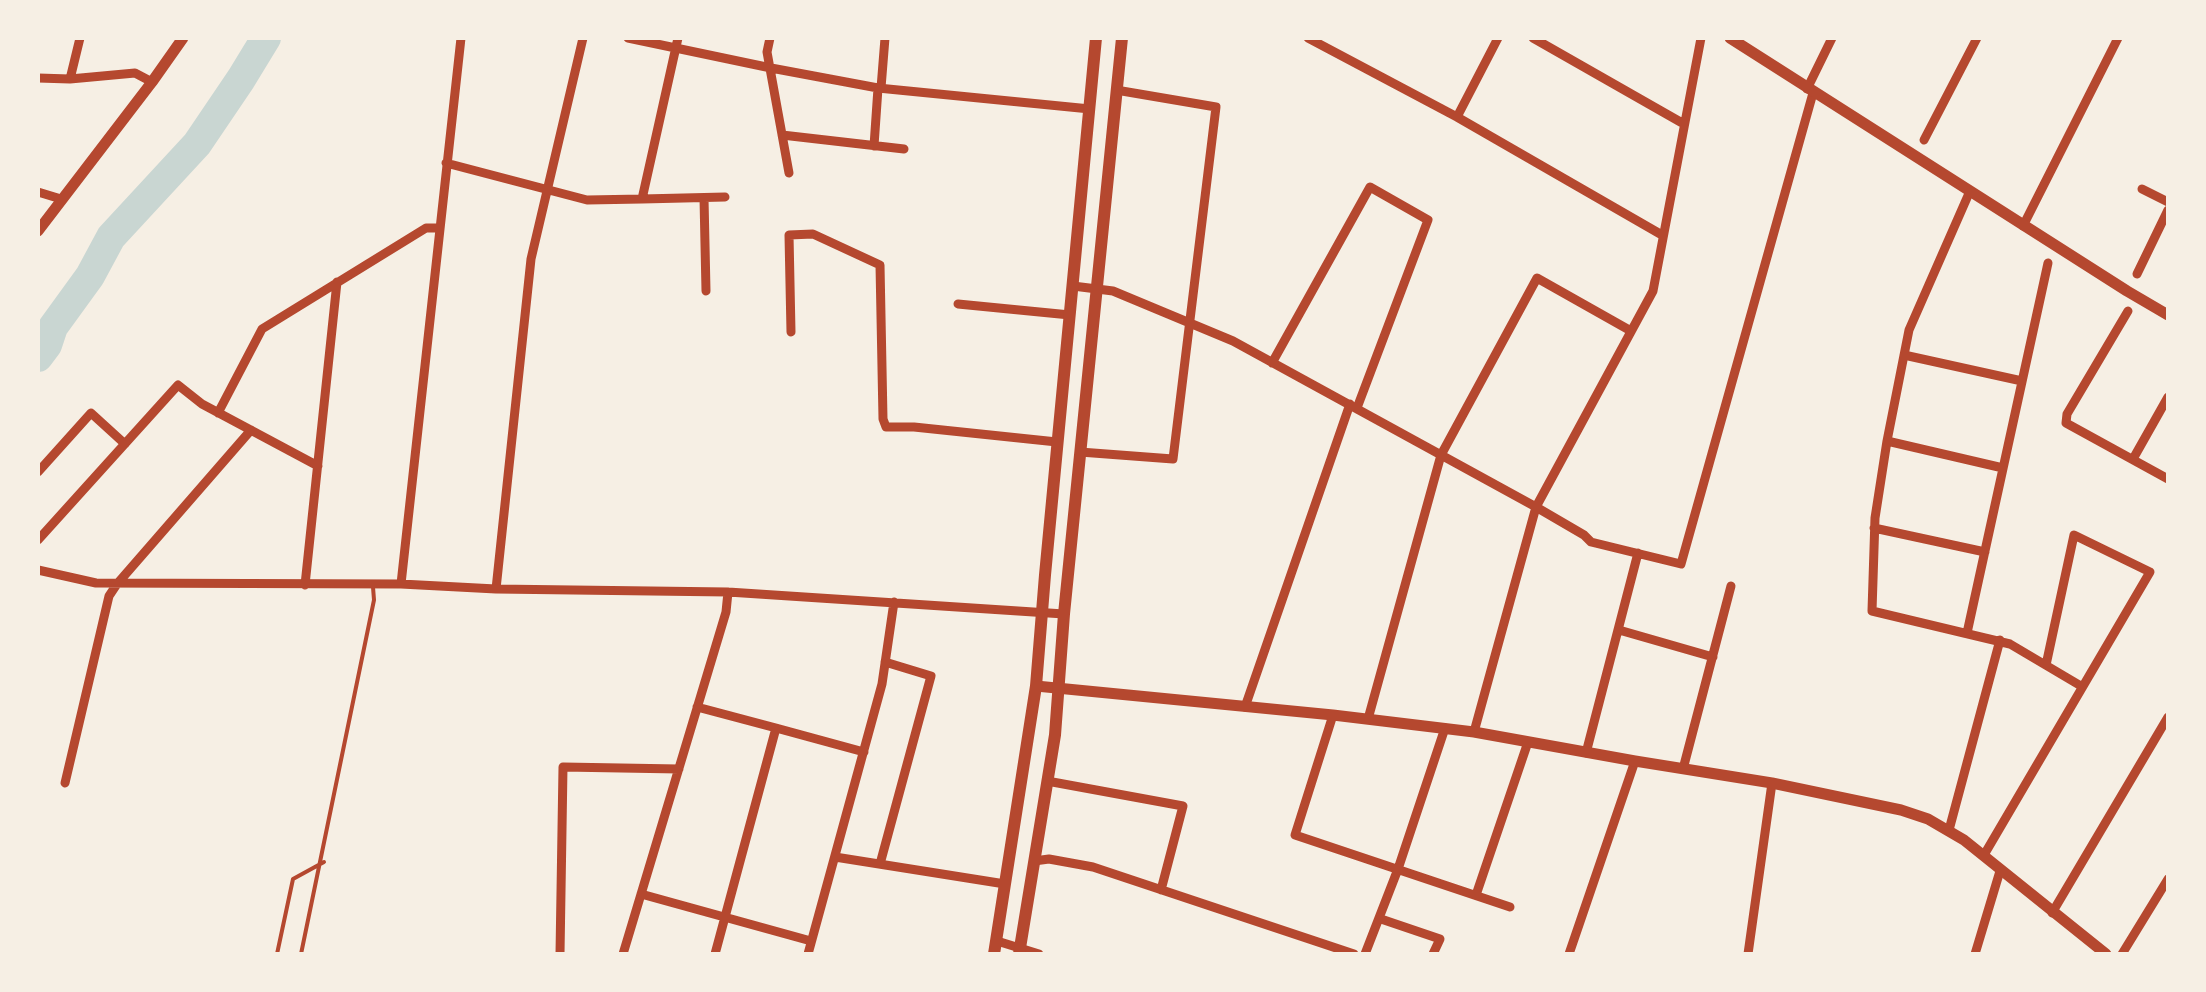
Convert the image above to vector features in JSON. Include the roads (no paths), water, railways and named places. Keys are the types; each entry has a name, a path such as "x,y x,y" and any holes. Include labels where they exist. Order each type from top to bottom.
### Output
{"main road":[{"path":"996,948 1031,732 1096,38"},
{"path":"1020,951 1055,735 1122,38"}],"street":[{"path":"70,78 80,38"},
{"path":"38,231 182,38"},
{"path":"400,584 461,38"},
{"path":"496,589 531,259 583,38"},
{"path":"628,38 676,43 771,68 879,88 1090,109"},
{"path":"770,38 767,52 789,173"},
{"path":"874,146 885,38"},
{"path":"1308,38 1457,116 1662,235"},
{"path":"1457,116 1498,38"},
{"path":"1533,38 1684,124"},
{"path":"1474,732 1536,506 1653,291 1701,38"},
{"path":"1730,38 2127,292 2168,314"},
{"path":"1073,286 1113,291 1233,342 1536,506 1591,542 1680,564 1810,91 1832,38"},
{"path":"1924,140 1977,38"},
{"path":"2023,226 2118,38"},
{"path":"642,199 676,43"},
{"path":"38,78 134,73 152,82"},
{"path":"1080,452 1173,459 1216,107 1116,90"},
{"path":"782,135 904,149"},
{"path":"446,163 587,200 725,197"},
{"path":"1245,707 1353,406 1428,220 1370,187 1272,364"},
{"path":"2142,189 2168,202"},
{"path":"1970,190 1909,330 1886,441 1874,528 1872,610 2000,640 2081,686"},
{"path":"38,192 62,199"},
{"path":"704,198 706,290"},
{"path":"2137,274 2168,210"},
{"path":"218,413 262,329 426,228 440,228"},
{"path":"791,332 788,235 813,234 880,264 886,426 1057,442"},
{"path":"1966,633 2048,264"},
{"path":"1368,719 1441,455 1537,278 1632,331"},
{"path":"305,585 337,282"},
{"path":"958,304 1070,314"},
{"path":"2128,311 2067,414 2066,423 2168,479"},
{"path":"1904,355 2022,381"},
{"path":"38,540 178,385 202,404 318,466"},
{"path":"2132,460 2168,396"},
{"path":"38,472 91,413 124,444"},
{"path":"65,783 109,596 252,430"},
{"path":"1886,441 2003,468"},
{"path":"1874,528 1985,552"},
{"path":"1984,856 2150,572 2074,535 2046,665"},
{"path":"1586,753 1638,554"},
{"path":"38,570 96,584 400,584 728,592 1064,614"},
{"path":"1683,769 1731,586"},
{"path":"623,954 726,612 728,592"},
{"path":"808,954 864,752 894,602"},
{"path":"1619,630 1712,657"},
{"path":"1949,830 2000,640"},
{"path":"880,864 932,676 885,662"},
{"path":"1036,686 1474,732 1772,783 1901,810 1949,830 2106,954"},
{"path":"697,707 864,752"},
{"path":"1333,715 1295,835 1510,907"},
{"path":"2052,912 2168,717"},
{"path":"715,954 776,728"},
{"path":"1365,954 1381,919 1444,728"},
{"path":"1476,895 1528,742"},
{"path":"1570,954 1635,761"},
{"path":"560,954 563,767 679,769"},
{"path":"1048,781 1183,806 1161,890"},
{"path":"1748,954 1772,783"},
{"path":"836,857 1006,884"},
{"path":"1034,861 1093,867 1354,954"},
{"path":"1975,954 2000,871"},
{"path":"2122,954 2168,879"},
{"path":"641,894 811,942"},
{"path":"1381,919 1440,939 1433,954"},
{"path":"996,948 1039,954"}],"lane":[{"path":"301,954 374,600 373,584"},
{"path":"277,954 294,879 324,862"}],"waterway":[{"path":"38,357 111,237 197,144 266,38"}]}
